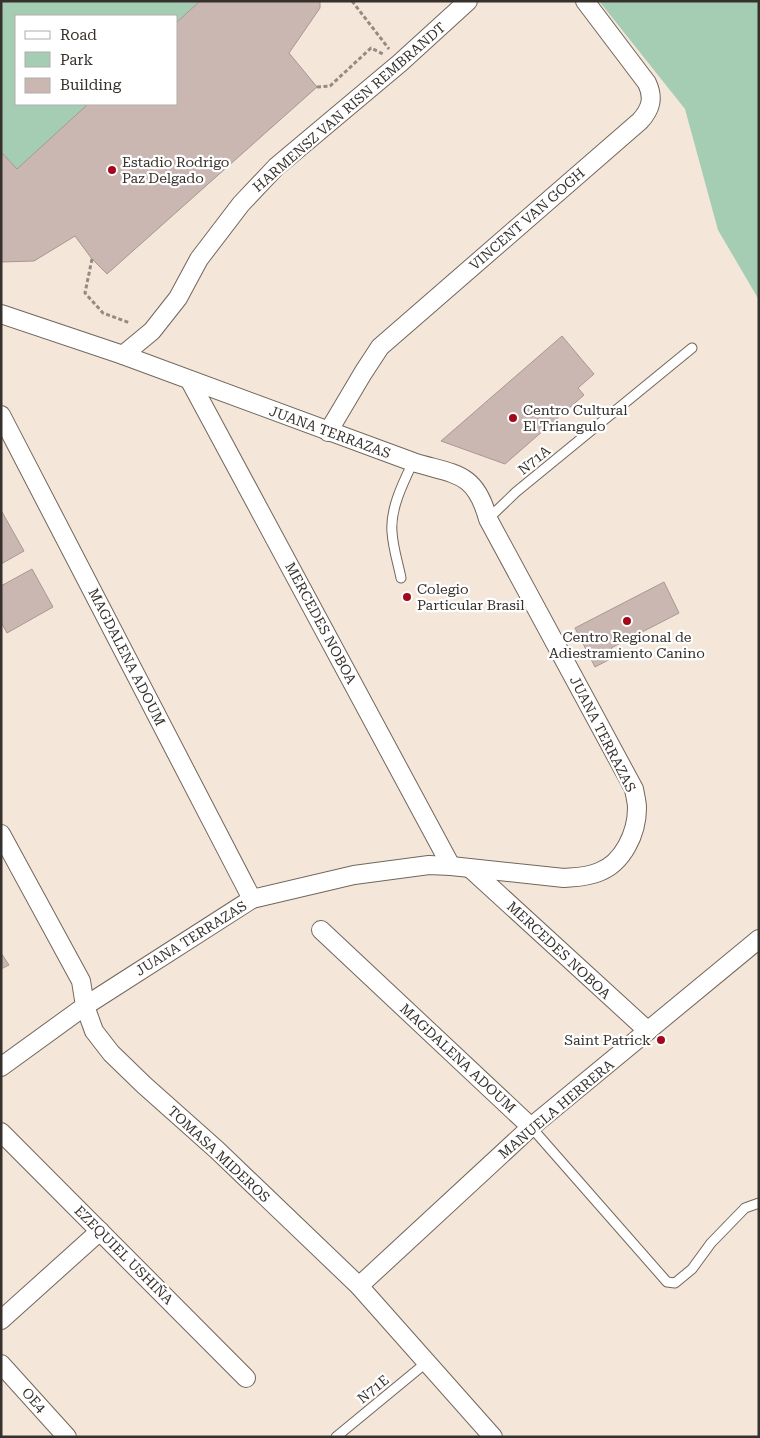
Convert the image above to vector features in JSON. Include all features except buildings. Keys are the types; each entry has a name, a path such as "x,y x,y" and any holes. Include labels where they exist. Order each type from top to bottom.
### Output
{"street":[{"name":"HARMENSZ VAN RISN REMBRANDT","path":"123,355 152,331 178,298 198,259 240,204 276,168 400,63 468,1"},
{"name":"VINCENT VAN GOGH","path":"328,432 380,347 647,114 652,102 651,92 647,83 585,1"},
{"name":"JUANA TERRAZAS","path":"1,314 123,355 413,462 457,474 471,484 483,503 488,519 634,789 637,808 635,824 627,845 612,864 600,872 583,877 564,878 429,865 354,875 252,899 85,1006 1,1067"},
{"name":"MERCEDES NOBOA","path":"190,381 451,866"},
{"name":"MAGDALENA ADOUM","path":"1,415 252,899"},
{"name":"TOMASA MIDEROS","path":"1,834 81,981 85,1006 94,1031 111,1053 144,1085 218,1150 359,1286 493,1437"},
{"name":"MERCEDES NOBOA","path":"471,869 648,1031"},
{"name":"MAGDALENA ADOUM","path":"321,930 531,1127"},
{"name":"MANUELA HERRERA","path":"359,1286 531,1127 759,939"},
{"name":"EZEQUIEL USHIÑA","path":"1,1132 246,1378"},
{"path":"1,1320 100,1231"},
{"name":"OE4","path":"1,1364 67,1437"}],"lane":[{"name":"N71A","path":"488,519 516,492 692,348"},
{"path":"401,578 392,532 395,510 402,485 413,462"},
{"name":"MAGDALENA ADOUM","path":"531,1127 667,1282 675,1283 692,1269 711,1243 745,1208 759,1203"},
{"name":"N71E","path":"336,1437 427,1362"}],"path":[{"path":"352,1 400,63"},
{"path":"318,87 330,86 353,65"},
{"path":"92,259 85,293 103,313 152,331"}],"green space":[{"name":"Estadio Rodrigo Paz Delgado","path":"1,1 320,1 320,8 289,53 317,87 107,274 92,259 75,236 34,261 1,262"},
{"path":"599,1 759,1 759,300 718,230 685,109"}],"place":[{"name":"Estadio Rodrigo Paz Delgado","path":"112,170"},
{"name":"Centro Cultural El Triangulo","path":"513,418"},
{"name":"Colegio Particular Brasil","path":"407,597"},
{"name":"Centro Regional de Adiestramiento Canino","path":"627,621"},
{"name":"Saint Patrick","path":"661,1040"}]}
